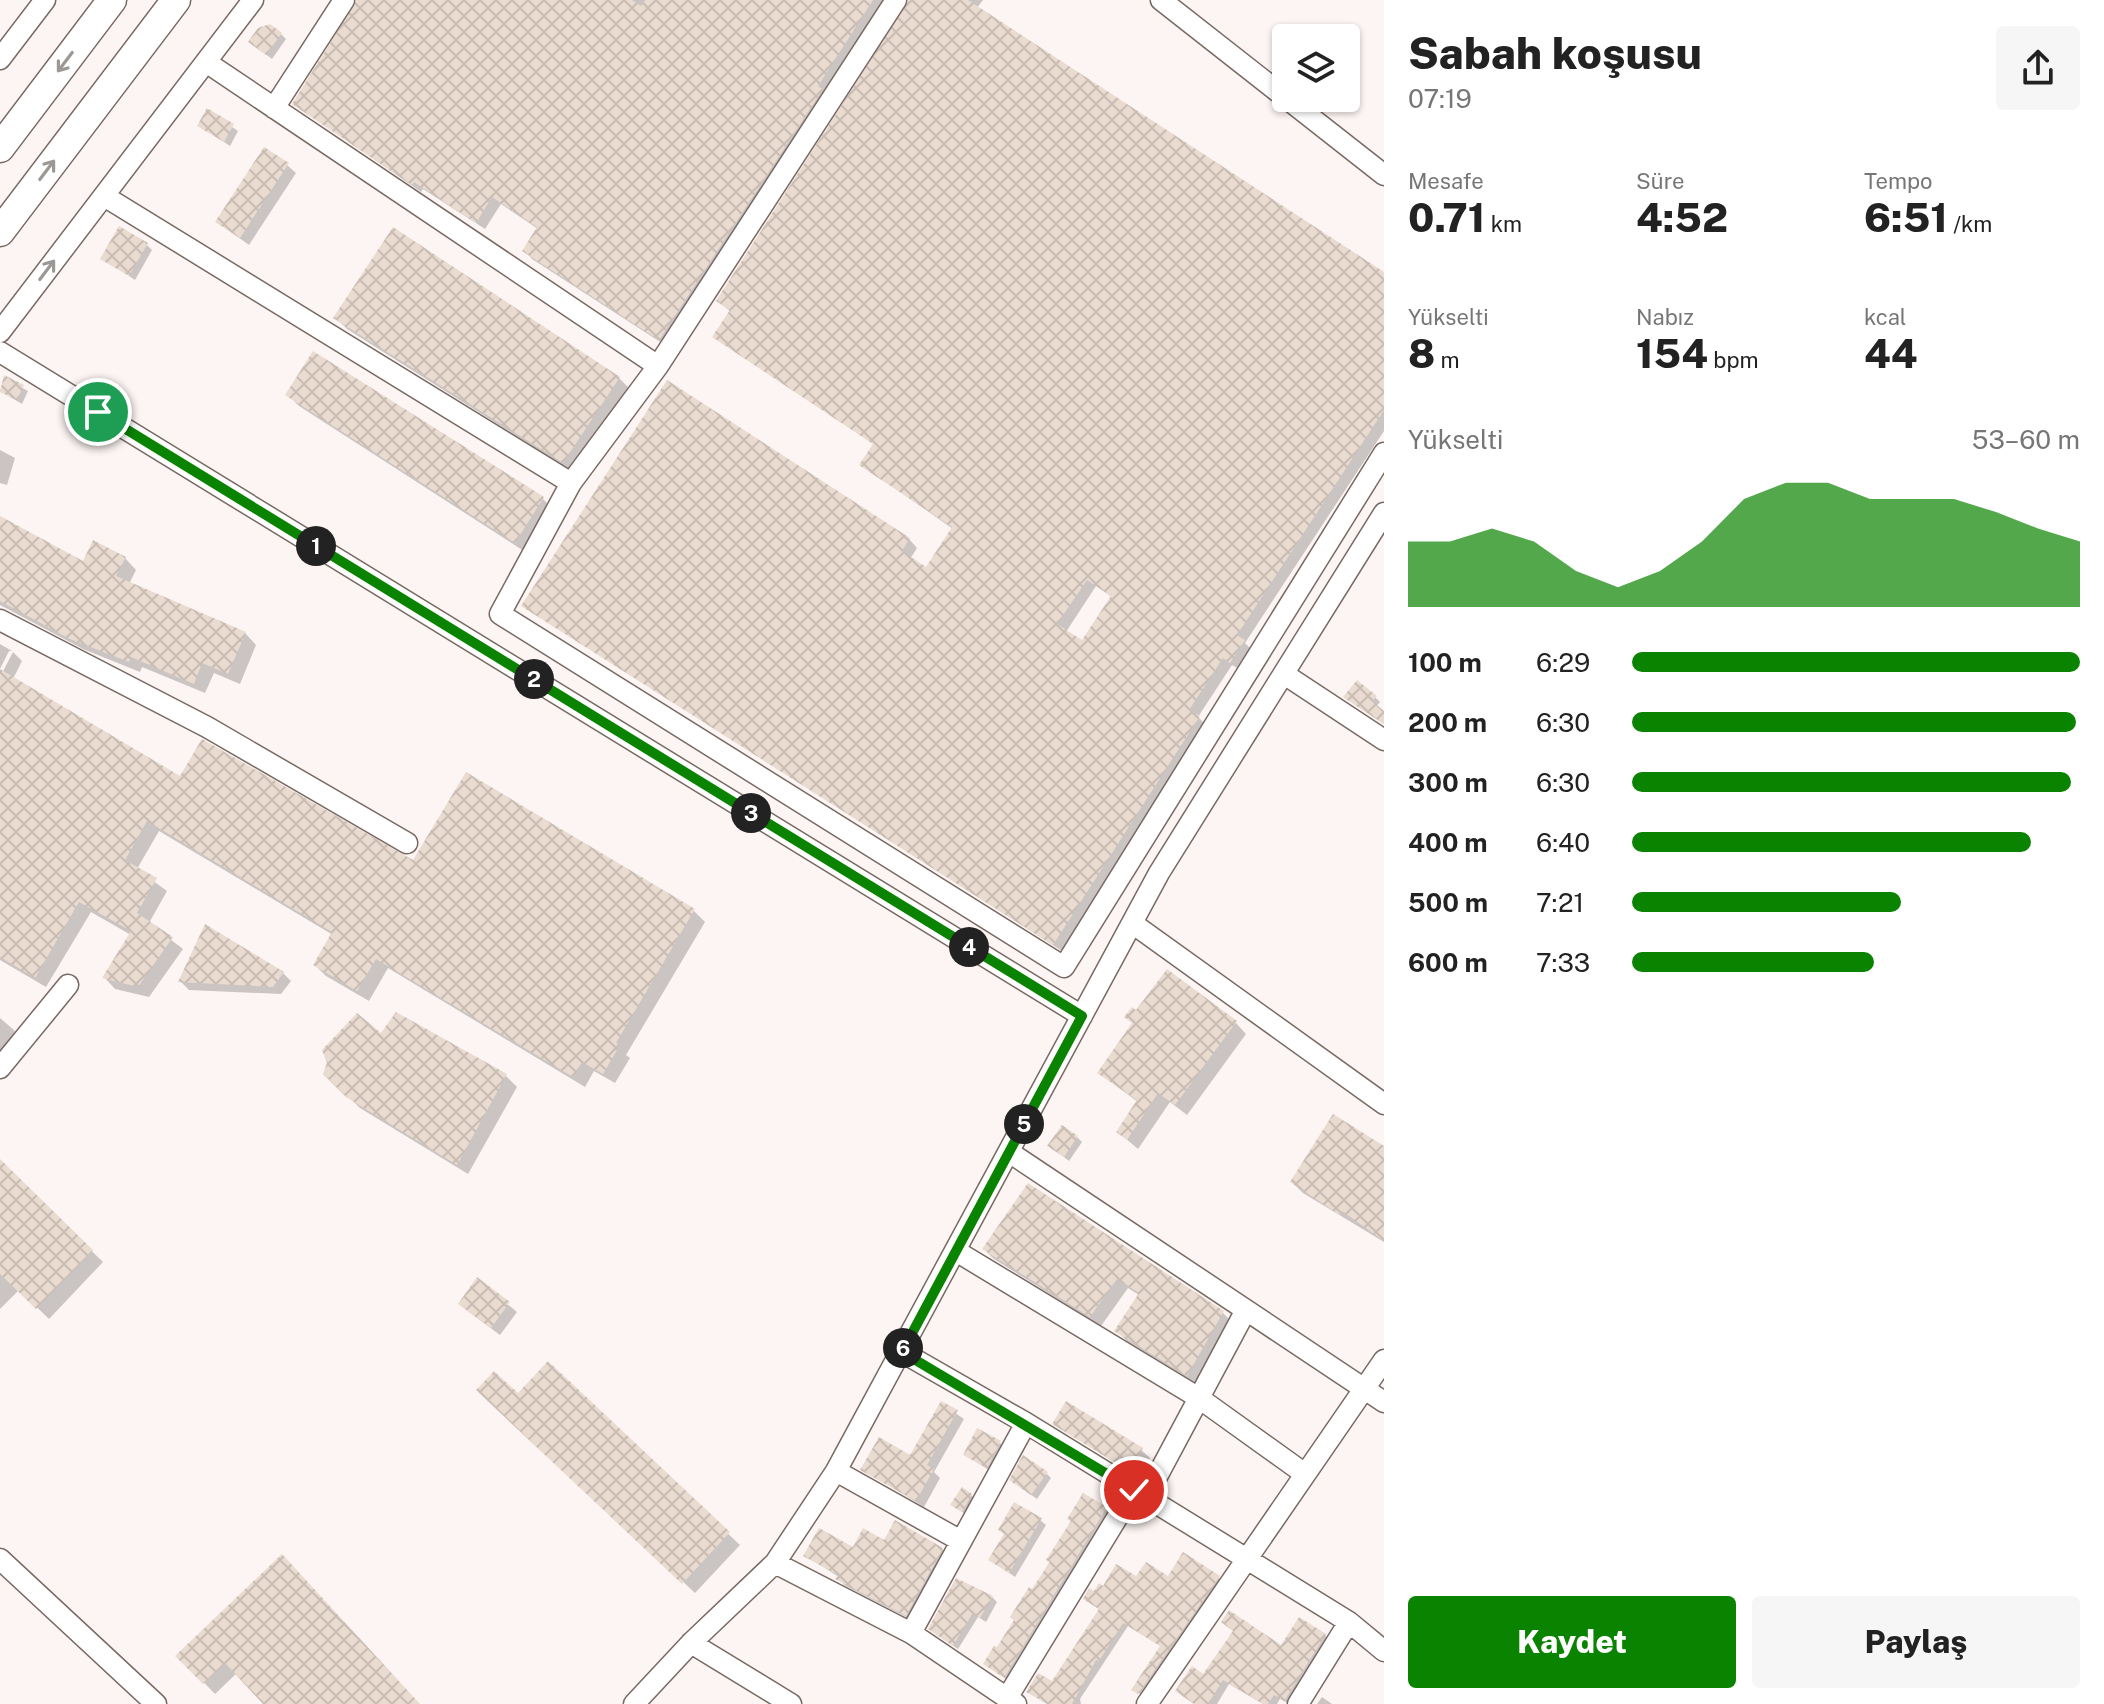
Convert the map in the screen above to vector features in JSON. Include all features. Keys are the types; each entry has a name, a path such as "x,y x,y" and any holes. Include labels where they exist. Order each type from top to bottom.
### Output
{"highway":[{"path":"0,148 112,0"},
{"path":"0,232 176,0"}],"street":[{"path":"0,59 45,0"},
{"path":"0,332 253,0"},
{"path":"274,108 344,0"},
{"path":"896,0 658,366 571,483 500,614 1064,967 1384,453"},
{"path":"1161,0 1272,87"},
{"path":"206,62 658,366"},
{"path":"1304,112 1384,175"},
{"path":"104,196 571,483"},
{"path":"0,352 1082,1016"},
{"path":"634,1704 691,1643 775,1563 836,1471 879,1386 902,1352 1159,873 1384,513"},
{"path":"0,620 207,727 407,843"},
{"path":"1284,674 1384,740"},
{"path":"1132,923 1384,1104"},
{"path":"0,1068 68,985"},
{"path":"1009,1152 1384,1402"},
{"path":"956,1251 1199,1398 1305,1474"},
{"path":"775,1563 911,1633 1011,1701 1199,1398 1246,1310"},
{"path":"902,1352 928,1370 1026,1423 1349,1622 1384,1651"},
{"path":"1147,1704 1384,1360"},
{"path":"911,1633 1026,1423"},
{"path":"836,1471 961,1541"},
{"path":"0,1559 156,1704"},
{"path":"1298,1704 1349,1622"},
{"path":"691,1643 791,1704"}],"building":[{"path":"357,0 632,0 641,6 645,0 873,0 818,86 823,89 659,340 522,251 537,227 492,197 476,223 414,182 412,185 292,104"},
{"path":"909,0 968,0 1384,272 1384,410 1237,635 1245,640 1230,663 1223,658 1189,710 1200,716 1053,945 521,606 667,380 910,538 902,551 926,567 952,527 859,465 873,444 712,337 730,310 716,301","holes":["1087,580 1111,596 1082,640 1057,624"]},
{"path":"270,24 282,33 266,55 248,42 258,28"},
{"path":"207,108 234,124 224,142 197,126"},
{"path":"264,147 289,163 240,238 215,222"},
{"path":"119,226 148,243 129,276 100,259"},
{"path":"393,227 620,377 563,463 333,318"},
{"path":"313,351 544,497 515,543 285,395"},
{"path":"4,375 24,385 17,400 0,392"},
{"path":"0,516 83,561 93,540 126,557 116,576 246,632 228,674 202,663 194,684 131,657 129,662 70,639 0,601"},
{"path":"0,669 180,776 202,739 413,860 466,772 695,909 616,1043 620,1045 603,1074 582,1062 573,1077 376,959 357,991 313,965 332,932 147,821 125,860 157,878 137,913 173,937 138,987 102,978 131,931 79,902 35,978 0,957"},
{"path":"1357,680 1377,696 1372,701 1384,711 1384,724 1343,697"},
{"path":"205,924 284,972 273,987 178,982"},
{"path":"1167,969 1237,1021 1175,1105 1158,1093 1127,1140 1116,1132 1137,1100 1097,1073 1132,1023 1124,1017 1132,1007 1136,1010"},
{"path":"396,1012 507,1074 457,1165 346,1097 323,1074 327,1063 322,1050 357,1013 381,1033"},
{"path":"1333,1114 1384,1146 1384,1241 1342,1211 1340,1215 1290,1182"},
{"path":"1062,1125 1078,1136 1064,1157 1047,1146"},
{"path":"0,1159 93,1250 36,1309 0,1274"},
{"path":"1028,1183 1224,1311 1187,1376 1114,1331 1139,1293 1117,1279 1090,1317 982,1249"},
{"path":"477,1277 510,1302 491,1328 458,1304"},
{"path":"548,1361 730,1532 682,1584 476,1390 494,1371 518,1393"},
{"path":"941,1401 958,1410 927,1465 934,1469 916,1501 860,1470 879,1437 910,1455"},
{"path":"1066,1401 1143,1448 1129,1471 1052,1424"},
{"path":"977,1428 1001,1441 987,1468 963,1455"},
{"path":"1023,1455 1048,1472 1031,1495 1009,1480"},
{"path":"962,1487 972,1494 962,1512 950,1505"},
{"path":"1083,1493 1107,1507 1004,1678 983,1664 1014,1620 1010,1617 1029,1587 1032,1589 1050,1562 1046,1560 1071,1521 1067,1519"},
{"path":"1014,1502 1042,1518 1009,1573 988,1560 1004,1534 998,1530"},
{"path":"895,1520 943,1548 906,1616 835,1579 838,1575 803,1556 819,1528 853,1547 863,1528 884,1540"},
{"path":"1183,1552 1220,1576 1138,1694 1131,1690 1160,1646 1123,1623 1099,1661 1096,1660 1072,1704 1048,1704 1026,1692 1038,1673 1052,1681 1099,1609 1083,1599 1089,1588 1094,1591 1099,1583 1103,1586 1116,1564 1136,1576 1146,1562 1168,1576"},
{"path":"282,1554 420,1704 263,1704 225,1663 203,1684 175,1656"},
{"path":"956,1578 993,1596 980,1618 972,1614 953,1646 928,1629"},
{"path":"1229,1610 1281,1645 1299,1617 1326,1634 1284,1701 1274,1695 1268,1704 1263,1704 1223,1680 1208,1704 1194,1704 1175,1691 1192,1666 1203,1674 1233,1631 1221,1622"}],"route":[{"path":"98,412 1082,1016 902,1352 1134,1490"}]}
